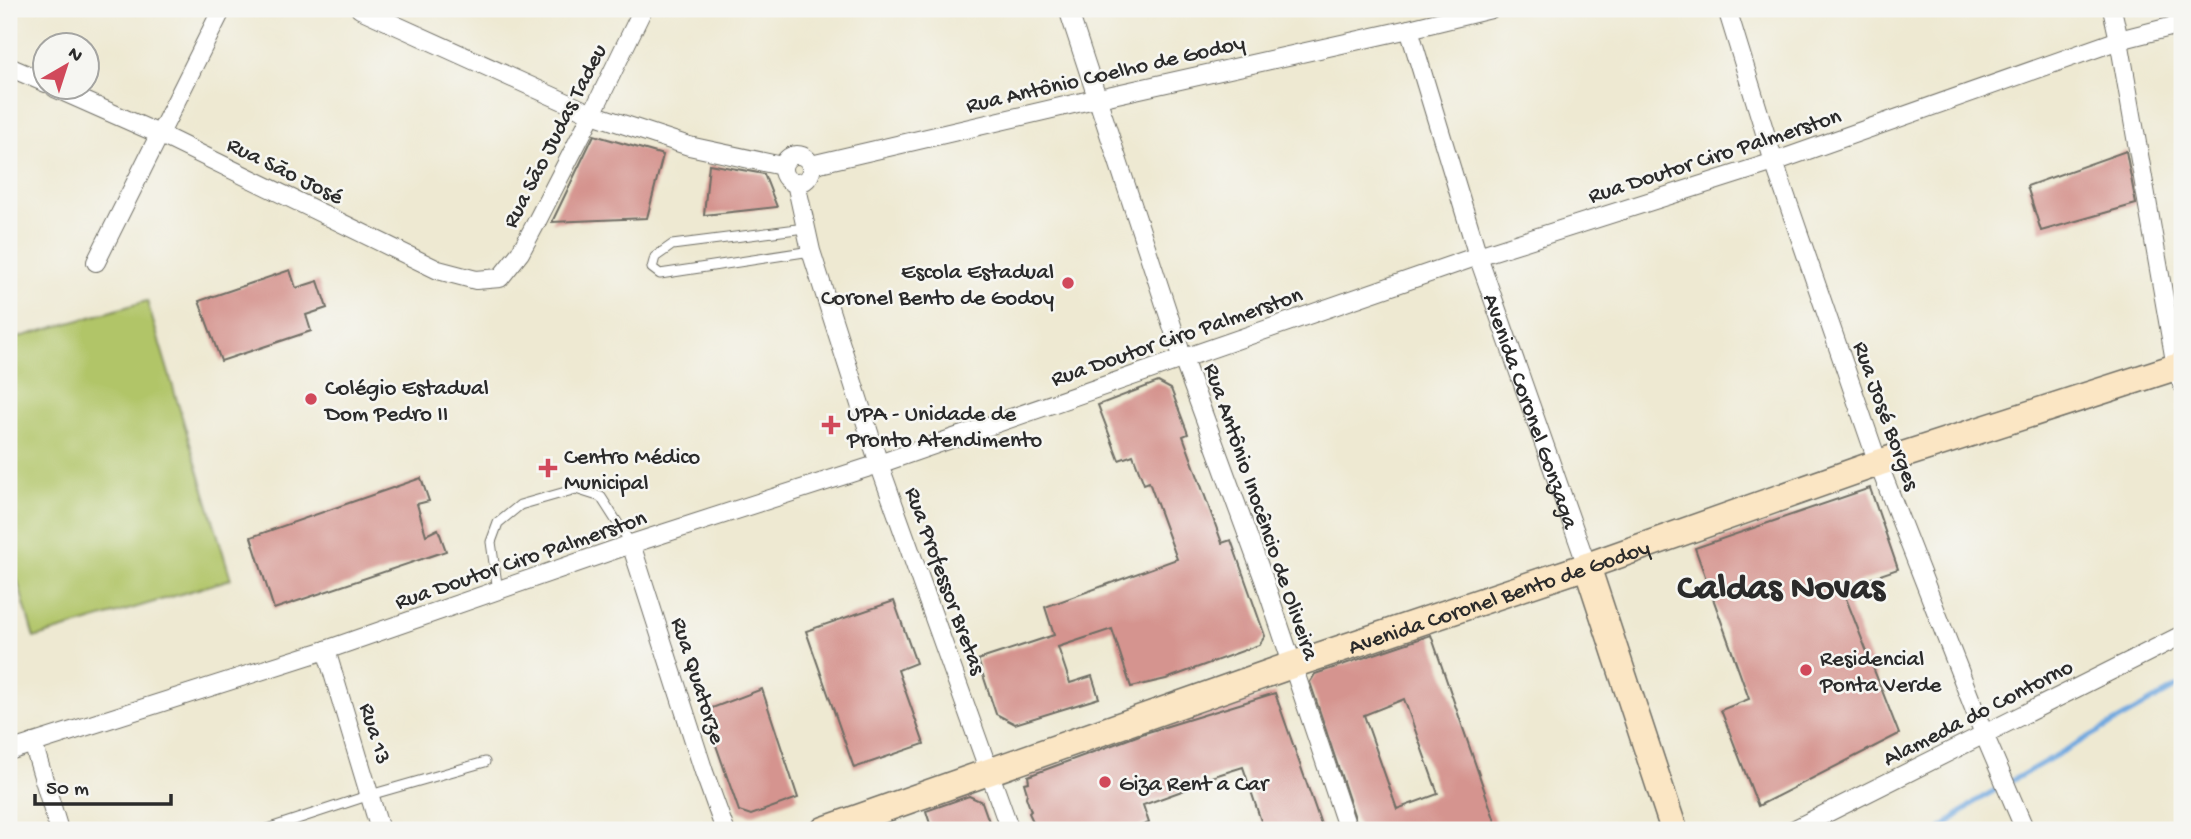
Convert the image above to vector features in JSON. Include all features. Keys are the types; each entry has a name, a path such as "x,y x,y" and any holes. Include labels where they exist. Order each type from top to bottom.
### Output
{"main road":[{"name":"Avenida Coronel Bento de Godoy","path":"824,830 1878,463 2180,372"},
{"name":"Avenida Coronel Gonzaga","path":"1587,566 1674,830"}],"street":[{"path":"96,262 222,9"},
{"name":"Rua Antônio Coelho de Godoy","path":"360,9 592,114 689,146 782,166 790,156 796,154 808,159 811,165 1491,9"},
{"name":"Rua São Judas Tadeu","path":"500,278 520,253 643,9"},
{"name":"Rua Antônio Inocêncio de Oliveira","path":"1068,9 1183,359 1263,577 1348,830"},
{"name":"Rua José Borges","path":"1727,9 1774,162 1878,463 1984,734 2025,830"},
{"path":"2112,9 2180,372"},
{"name":"Rua Doutor Ciro Palmerston","path":"9,751 326,650 631,544 879,464 1478,256 1774,162 2119,40 2182,24"},
{"name":"Avenida Coronel Gonzaga","path":"1409,29 1478,256 1587,566"},
{"path":"9,67 32,77"},
{"name":"Rua São José","path":"87,102 159,134 438,270 476,280 500,278"},
{"path":"782,166 786,178 796,183 804,182 809,177 811,165"},
{"name":"Rua Professor Bretas","path":"796,183 811,251 879,464 1010,830"},
{"name":"Rua Quatorze","path":"631,544 725,830"},
{"name":"Alameda do Contorno","path":"1793,830 2182,635"},
{"name":"Rua 13","path":"326,650 380,830"},
{"path":"33,743 59,830"}],"lane":[{"path":"805,228 672,245 655,257 652,268 660,274 811,251"},
{"path":"498,591 492,542 498,523 520,505 576,489 601,497 631,544"},
{"path":"264,830 370,795 485,762"}],"green space":[{"path":"147,301 231,579 34,638 9,551 9,340"}],"building":[{"path":"594,135 663,155 647,218 552,222"},
{"path":"2126,151 2136,204 2041,231 2027,186"},
{"path":"709,164 764,174 777,207 704,215"},
{"path":"290,270 296,288 318,281 327,308 306,315 311,331 221,361 199,301"},
{"path":"1158,382 1171,389 1188,434 1183,436 1222,543 1231,540 1265,636 1259,645 1166,679 1131,687 1112,629 1058,647 1070,683 1092,676 1099,698 1015,724 996,714 978,660 1054,635 1045,607 1177,559 1149,482 1144,484 1133,455 1119,460 1098,405"},
{"path":"421,478 429,501 417,504 426,535 438,529 446,551 274,609 251,537"},
{"name":"Residencial Ponta Verde","path":"1870,488 1898,569 1842,588 1899,734 1758,806 1721,710 1749,699 1695,548"},
{"path":"894,601 916,663 898,670 924,744 854,768 806,631"},
{"path":"1431,635 1498,830 1359,830 1310,682 1315,674","holes":["1404,699 1438,794 1397,809 1364,715"]},
{"path":"762,689 798,798 751,815 739,811 704,711"},
{"path":"1275,693 1323,830 1264,830 1243,767 1189,784 1190,788 1143,805 1149,823 1129,830 1037,830 1029,813 1031,811 1026,797 1024,783 1029,782 1028,776 1145,733"},
{"path":"969,796 982,802 992,830 932,830 926,811"}],"waterway":[{"path":"1939,830 1976,801 2182,684"}],"place":[{"name":"Escola Estadual Coronel Bento de Godoy","path":"1068,283"},
{"name":"Colégio Estadual Dom Pedro II","path":"311,399"},
{"name":"UPA - Unidade de Pronto Atendimento","path":"831,425"},
{"name":"Centro Médico Municipal","path":"548,468"},
{"name":"Residencial Ponta Verde","path":"1806,670"},
{"name":"Giza Rent a Car","path":"1105,782"}],"district":[{"name":"Caldas Novas","path":"1781,584"}]}
